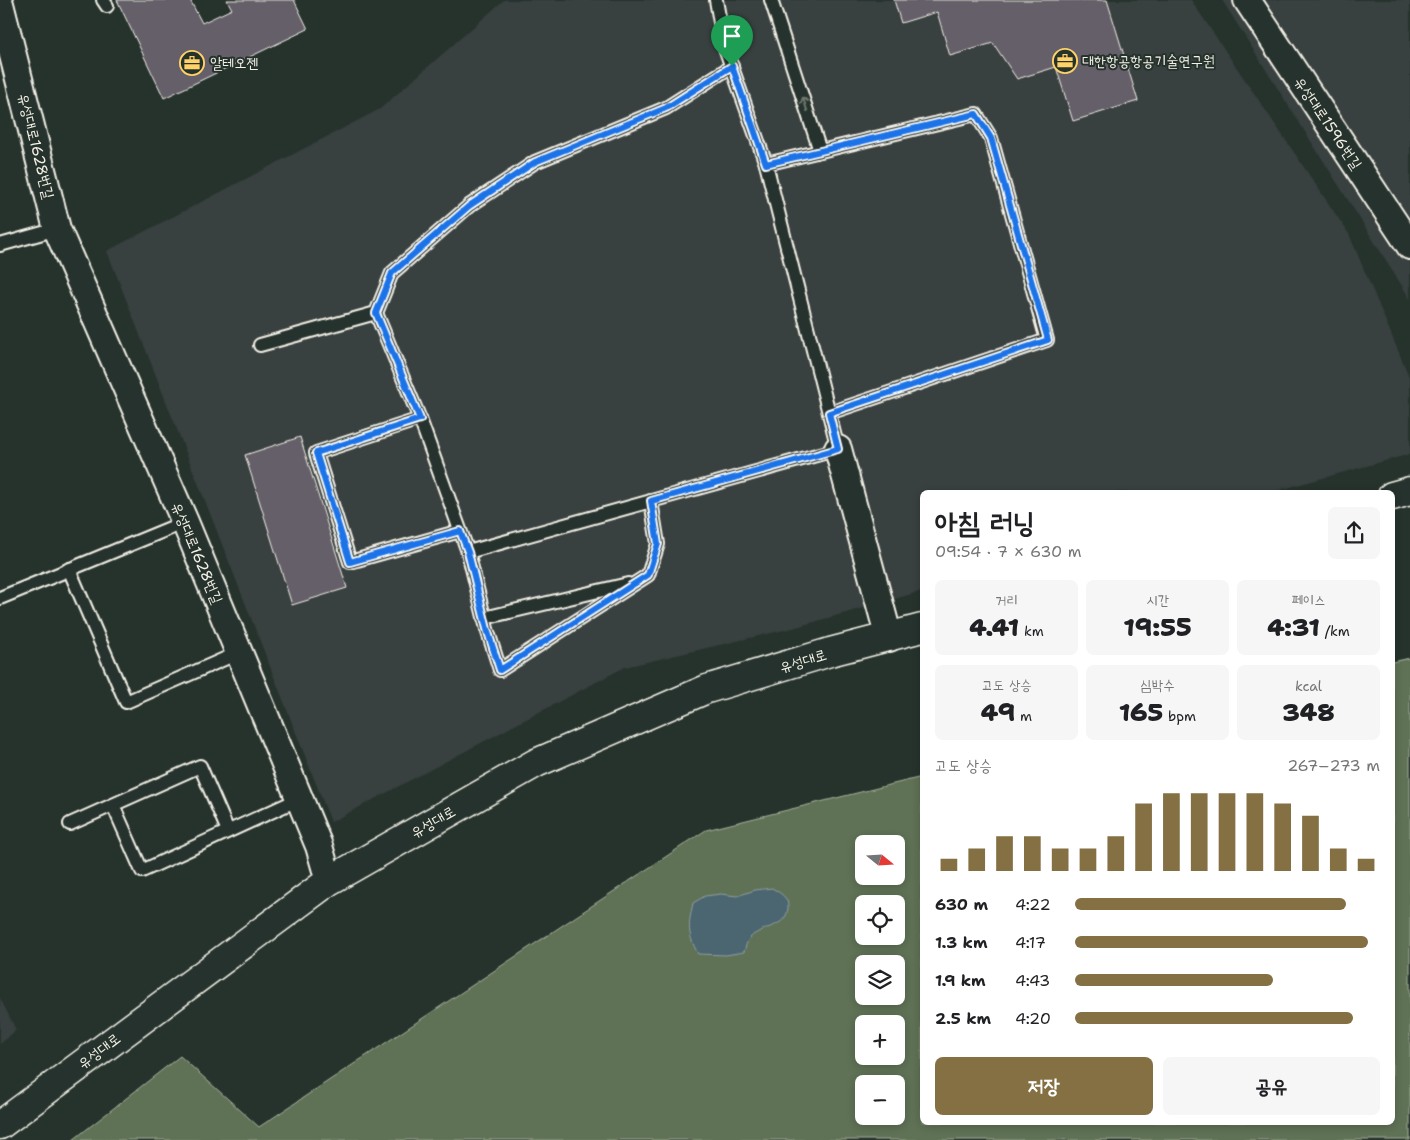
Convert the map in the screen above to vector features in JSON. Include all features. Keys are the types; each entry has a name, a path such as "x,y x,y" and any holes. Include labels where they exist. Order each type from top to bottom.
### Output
{"main road":[{"path":"1395,495 1410,491"},
{"name":"유성대로","path":"0,1125 329,881 536,763 707,689 830,652 920,629"}],"street":[{"name":"유성대로1596번길","path":"1247,0 1410,246"},
{"name":"유성대로1628번길","path":"0,4 57,229 184,522 319,846 329,881"},
{"path":"838,449 889,638"}],"lane":[{"path":"468,552 838,449 766,164 724,45 716,0"},
{"path":"771,0 820,150"},
{"path":"651,501 658,544 648,575 500,670 484,618 468,552 420,419 376,313 392,273 469,206 535,162 666,108 732,66"},
{"path":"766,164 976,114 991,138 1048,340 829,413"},
{"path":"0,245 57,229"},
{"path":"260,345 376,313"},
{"path":"420,419 316,453 350,562 460,531"},
{"path":"0,598 184,522"},
{"path":"69,570 126,702 238,652"},
{"path":"484,618 638,582"},
{"path":"70,824 200,766 228,831"},
{"path":"113,805 142,871 299,799"}],"shaded area":[{"path":"504,0 1191,0 1349,234 1410,379 1410,454 1279,490 920,490 920,592 793,628 625,667 331,822 107,251 380,109"},
{"path":"1222,0 1410,0 1410,299 1394,273"},
{"path":"0,998 16,1030 0,1044"}],"green space":[{"path":"1410,658 1410,1140 73,1140 180,1056 259,1127 706,830 920,777 920,1125 1395,1125 1395,661"}],"water":[{"path":"772,888 787,901 788,908 783,920 750,938 744,952 726,955 698,954 690,935 690,918 693,903 705,896 721,894 737,896 755,890"}],"building":[{"name":"알테오젠","path":"117,0 190,0 202,23 232,9 227,0 294,0 308,29 164,98"},
{"name":"대한항공항공기술연구원","path":"894,0 1107,0 1138,101 1073,121 1056,67 1017,79 993,43 950,56 937,12 901,23"},
{"path":"300,437 347,588 292,605 245,455"}],"place":[{"name":"대한항공항공기술연구원","path":"1065,61"},
{"name":"알테오젠","path":"192,63"}],"route":[{"path":"732,66 766,164 976,114 991,138 1048,340 829,413 838,449 651,501 658,544 648,575 500,670 487,629 468,552 460,531 350,562 316,453 420,419 376,313 392,273 469,206 535,162 666,108 732,66"}]}
